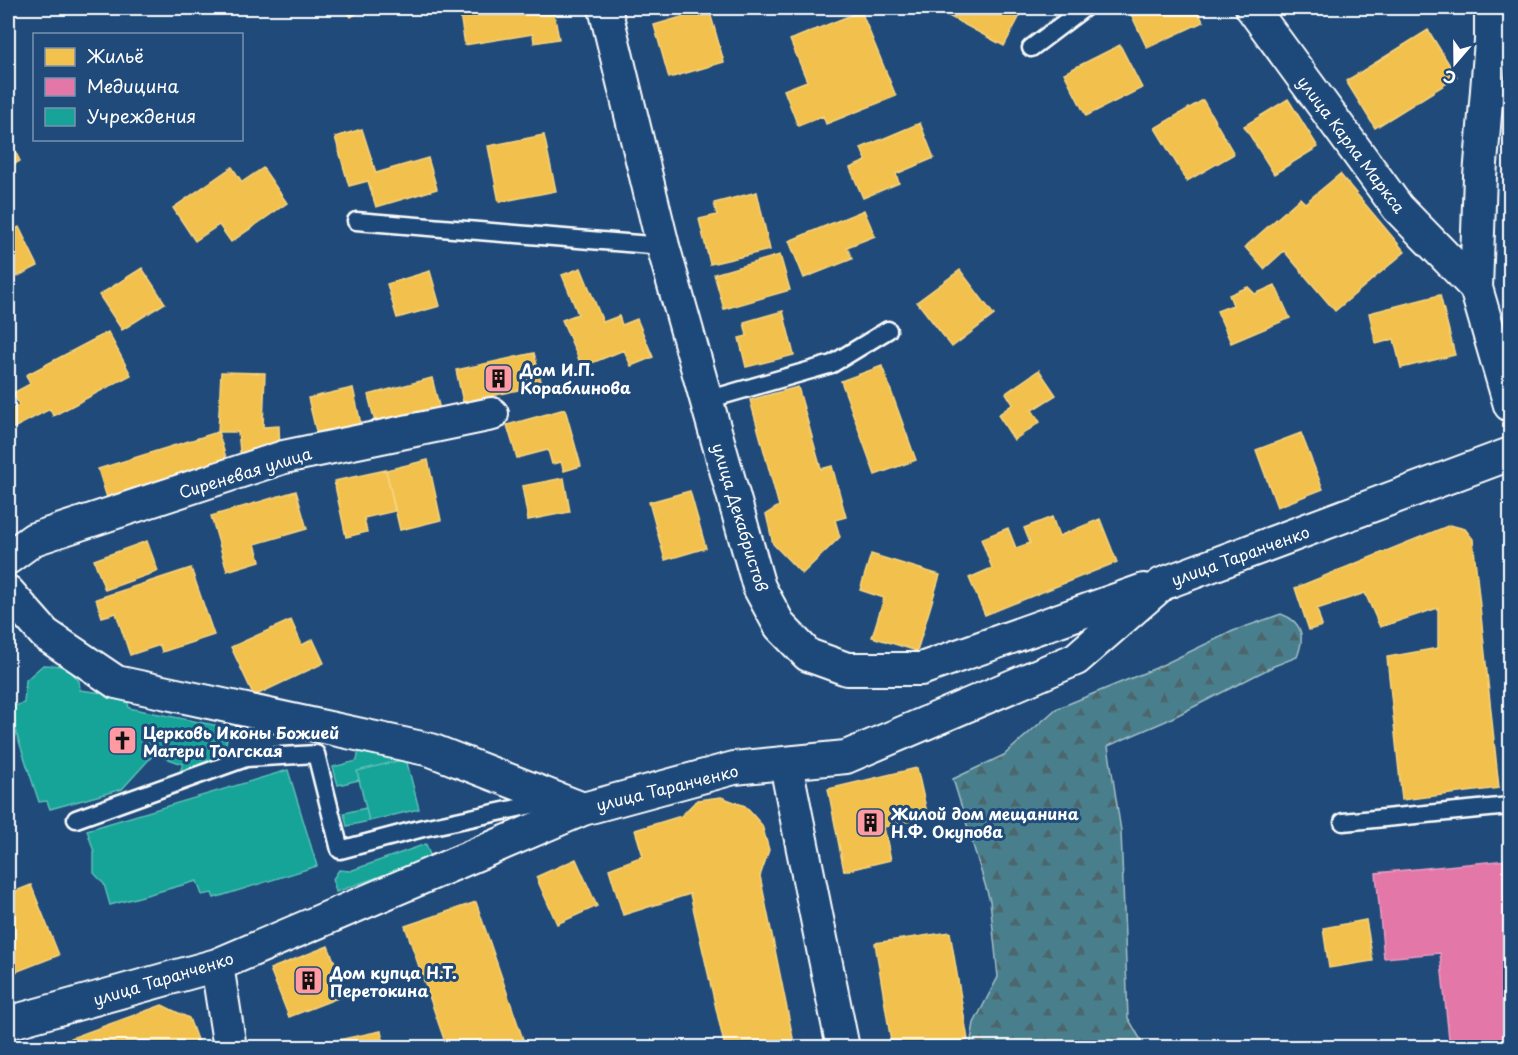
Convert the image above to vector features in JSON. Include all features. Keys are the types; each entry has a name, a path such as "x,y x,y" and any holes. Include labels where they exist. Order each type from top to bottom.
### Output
{"street":[{"name":"улица Декабристов","path":"605,8 663,246 759,587 780,626 808,655 847,669 921,669 1162,584"},
{"name":"улица Карла Маркса","path":"1252,8 1398,208 1476,288 1510,405"},
{"path":"1476,288 1480,176 1491,41 1491,8"},
{"name":"Сиреневая улица","path":"8,558 34,539 284,457 492,414"},
{"name":"улица Таранченко","path":"8,1023 217,965 570,804 734,768 786,765 846,757 1076,659 1162,584 1510,454"},
{"path":"8,592 45,634 116,682 432,750 570,804"},
{"path":"786,765 843,1047"},
{"path":"217,965 230,1047"}],"lane":[{"path":"1031,48 1084,8"},
{"path":"356,221 663,246"},
{"path":"707,400 832,364 888,330"},
{"path":"76,819 246,758 316,754 340,850 423,828 570,804"},
{"path":"1343,822 1510,806"}],"green space":[{"path":"1281,614 1294,621 1300,631 1301,643 1297,657 1274,666 1166,721 1108,746 1121,831 1128,1018 1145,1047 965,1047 970,1046 974,1023 998,977 990,901 953,779 1004,755 1056,709 1156,668 1233,631"}],"building: Жильё":[{"path":"345,8 365,8 351,17"},
{"path":"459,8 553,8 559,39 534,43 533,34 465,45"},
{"path":"943,8 1024,8 1004,46 941,12"},
{"path":"1141,8 1197,8 1203,22 1147,48 1130,12"},
{"path":"709,9 724,62 669,78 654,25"},
{"path":"861,11 896,96 826,124 823,116 798,126 784,90 807,81 790,40"},
{"path":"1428,30 1457,77 1375,128 1346,81"},
{"path":"1120,45 1142,88 1086,116 1064,73"},
{"path":"1288,99 1318,147 1274,174 1244,126"},
{"path":"1203,100 1234,154 1187,181 1155,128"},
{"path":"920,123 934,158 896,174 899,183 863,198 850,168 866,161 861,148"},
{"path":"362,129 376,173 428,158 437,189 376,207 368,181 349,186 335,137"},
{"path":"544,135 556,191 499,202 488,146"},
{"path":"8,137 20,161 8,168"},
{"path":"232,167 242,182 263,168 287,203 231,242 219,225 195,241 173,208"},
{"path":"1340,174 1405,252 1335,311 1284,251 1264,269 1245,247 1300,198 1305,203"},
{"path":"757,192 770,250 710,264 699,219 717,215 714,203"},
{"path":"864,210 875,236 847,247 852,259 804,278 789,241"},
{"path":"19,227 38,266 8,281 8,233"},
{"path":"780,255 790,290 724,309 714,274"},
{"path":"142,268 165,303 122,330 99,295"},
{"path":"581,268 603,322 619,316 622,325 637,319 653,357 631,366 624,350 582,367 562,320 578,314 562,275"},
{"path":"960,270 994,315 952,347 917,302"},
{"path":"430,271 440,306 397,318 387,284"},
{"path":"1275,285 1290,318 1231,343 1217,311 1233,305 1229,295 1248,287 1255,294"},
{"path":"1440,295 1455,355 1401,368 1394,339 1376,344 1369,313"},
{"path":"783,311 794,355 746,367 739,338 747,336 744,322"},
{"path":"108,332 131,375 53,416 50,409 8,431 8,411 19,405 13,393 30,384 26,375"},
{"name":"Дом И.П. Кораблинова","path":"534,353 542,385 463,402 456,370"},
{"path":"882,366 916,460 875,475 841,381"},
{"path":"1039,370 1056,395 1032,410 1040,422 1014,440 998,415 1013,404 1006,393"},
{"path":"221,372 265,373 263,427 279,426 280,452 241,460 238,432 218,432"},
{"path":"432,378 441,414 377,430 368,395"},
{"path":"798,387 821,469 832,466 846,517 835,520 840,537 802,574 773,544 766,514 779,506 750,400"},
{"path":"353,388 362,429 318,439 308,398"},
{"path":"565,409 581,466 564,471 561,462 552,464 548,450 517,458 507,425"},
{"path":"218,432 229,467 109,504 98,469"},
{"path":"1301,433 1323,489 1277,507 1256,450"},
{"path":"428,460 441,520 400,530 386,470"},
{"path":"386,470 395,511 364,518 367,532 346,537 334,481"},
{"path":"564,478 570,512 528,520 522,486"},
{"path":"296,491 307,529 255,544 260,561 227,571 211,516"},
{"path":"690,491 706,548 665,560 649,502"},
{"path":"1052,517 1059,536 1100,519 1117,562 985,615 969,578 992,568 981,539 1008,528 1016,548 1030,543 1024,528"},
{"path":"1450,525 1465,529 1473,539 1499,788 1402,800 1387,657 1438,648 1438,608 1380,627 1365,593 1317,609 1322,626 1309,630 1295,588"},
{"path":"147,541 158,571 105,590 94,560"},
{"path":"871,554 940,575 917,651 872,637 884,598 860,590"},
{"path":"191,568 214,635 162,652 160,645 130,655 116,613 102,617 96,599"},
{"path":"291,620 302,645 313,639 324,663 254,696 231,647"},
{"name":"Жилой дом мещанина Н.Ф. Окупова","path":"917,768 928,817 884,827 891,860 844,871 828,789"},
{"path":"721,797 745,806 762,825 769,850 760,876 794,1043 772,1048 725,1048 690,894 623,915 609,869 643,856 635,830 681,816 697,800"},
{"path":"576,859 597,906 557,924 536,877"},
{"path":"31,885 59,955 8,975 8,894"},
{"path":"476,902 526,1048 447,1048 405,926"},
{"path":"1366,920 1373,961 1329,968 1323,928"},
{"path":"950,932 968,1040 924,1048 892,1048 875,943"},
{"name":"Дом купца Н.Т. Перетокина","path":"328,946 348,994 289,1017 270,969"},
{"path":"162,1005 189,1018 200,1048 68,1048 71,1038"},
{"path":"381,1031 384,1048 334,1048 333,1041"}],"building: Медицина":[{"path":"1507,860 1510,891 1510,1048 1450,1048 1440,953 1384,958 1376,873"}],"building: Учреждения":[{"name":"Церковь Иконы Божией Матери Толгская","path":"43,665 67,666 79,681 80,690 126,696 129,708 229,728 223,758 180,772 183,764 154,754 122,789 50,809 47,801 39,802 8,708 24,703 26,680"},
{"path":"360,744 406,759 357,771 359,780 338,785 333,767 357,761"},
{"path":"406,759 419,809 369,821 357,771"},
{"path":"288,770 317,866 214,898 212,893 202,895 197,881 110,905 104,884 94,873 94,852 87,830"},
{"path":"366,808 369,821 347,826 344,813"},
{"path":"426,844 431,858 336,892 333,879 339,870 350,871"}],"place":[{"name":"Дом И.П. Кораблинова","path":"499,378"},
{"name":"Церковь Иконы Божией Матери Толгская","path":"122,741"},
{"name":"Жилой дом мещанина Н.Ф. Окупова","path":"870,822"},
{"name":"Дом купца Н.Т. Перетокина","path":"309,981"}]}
